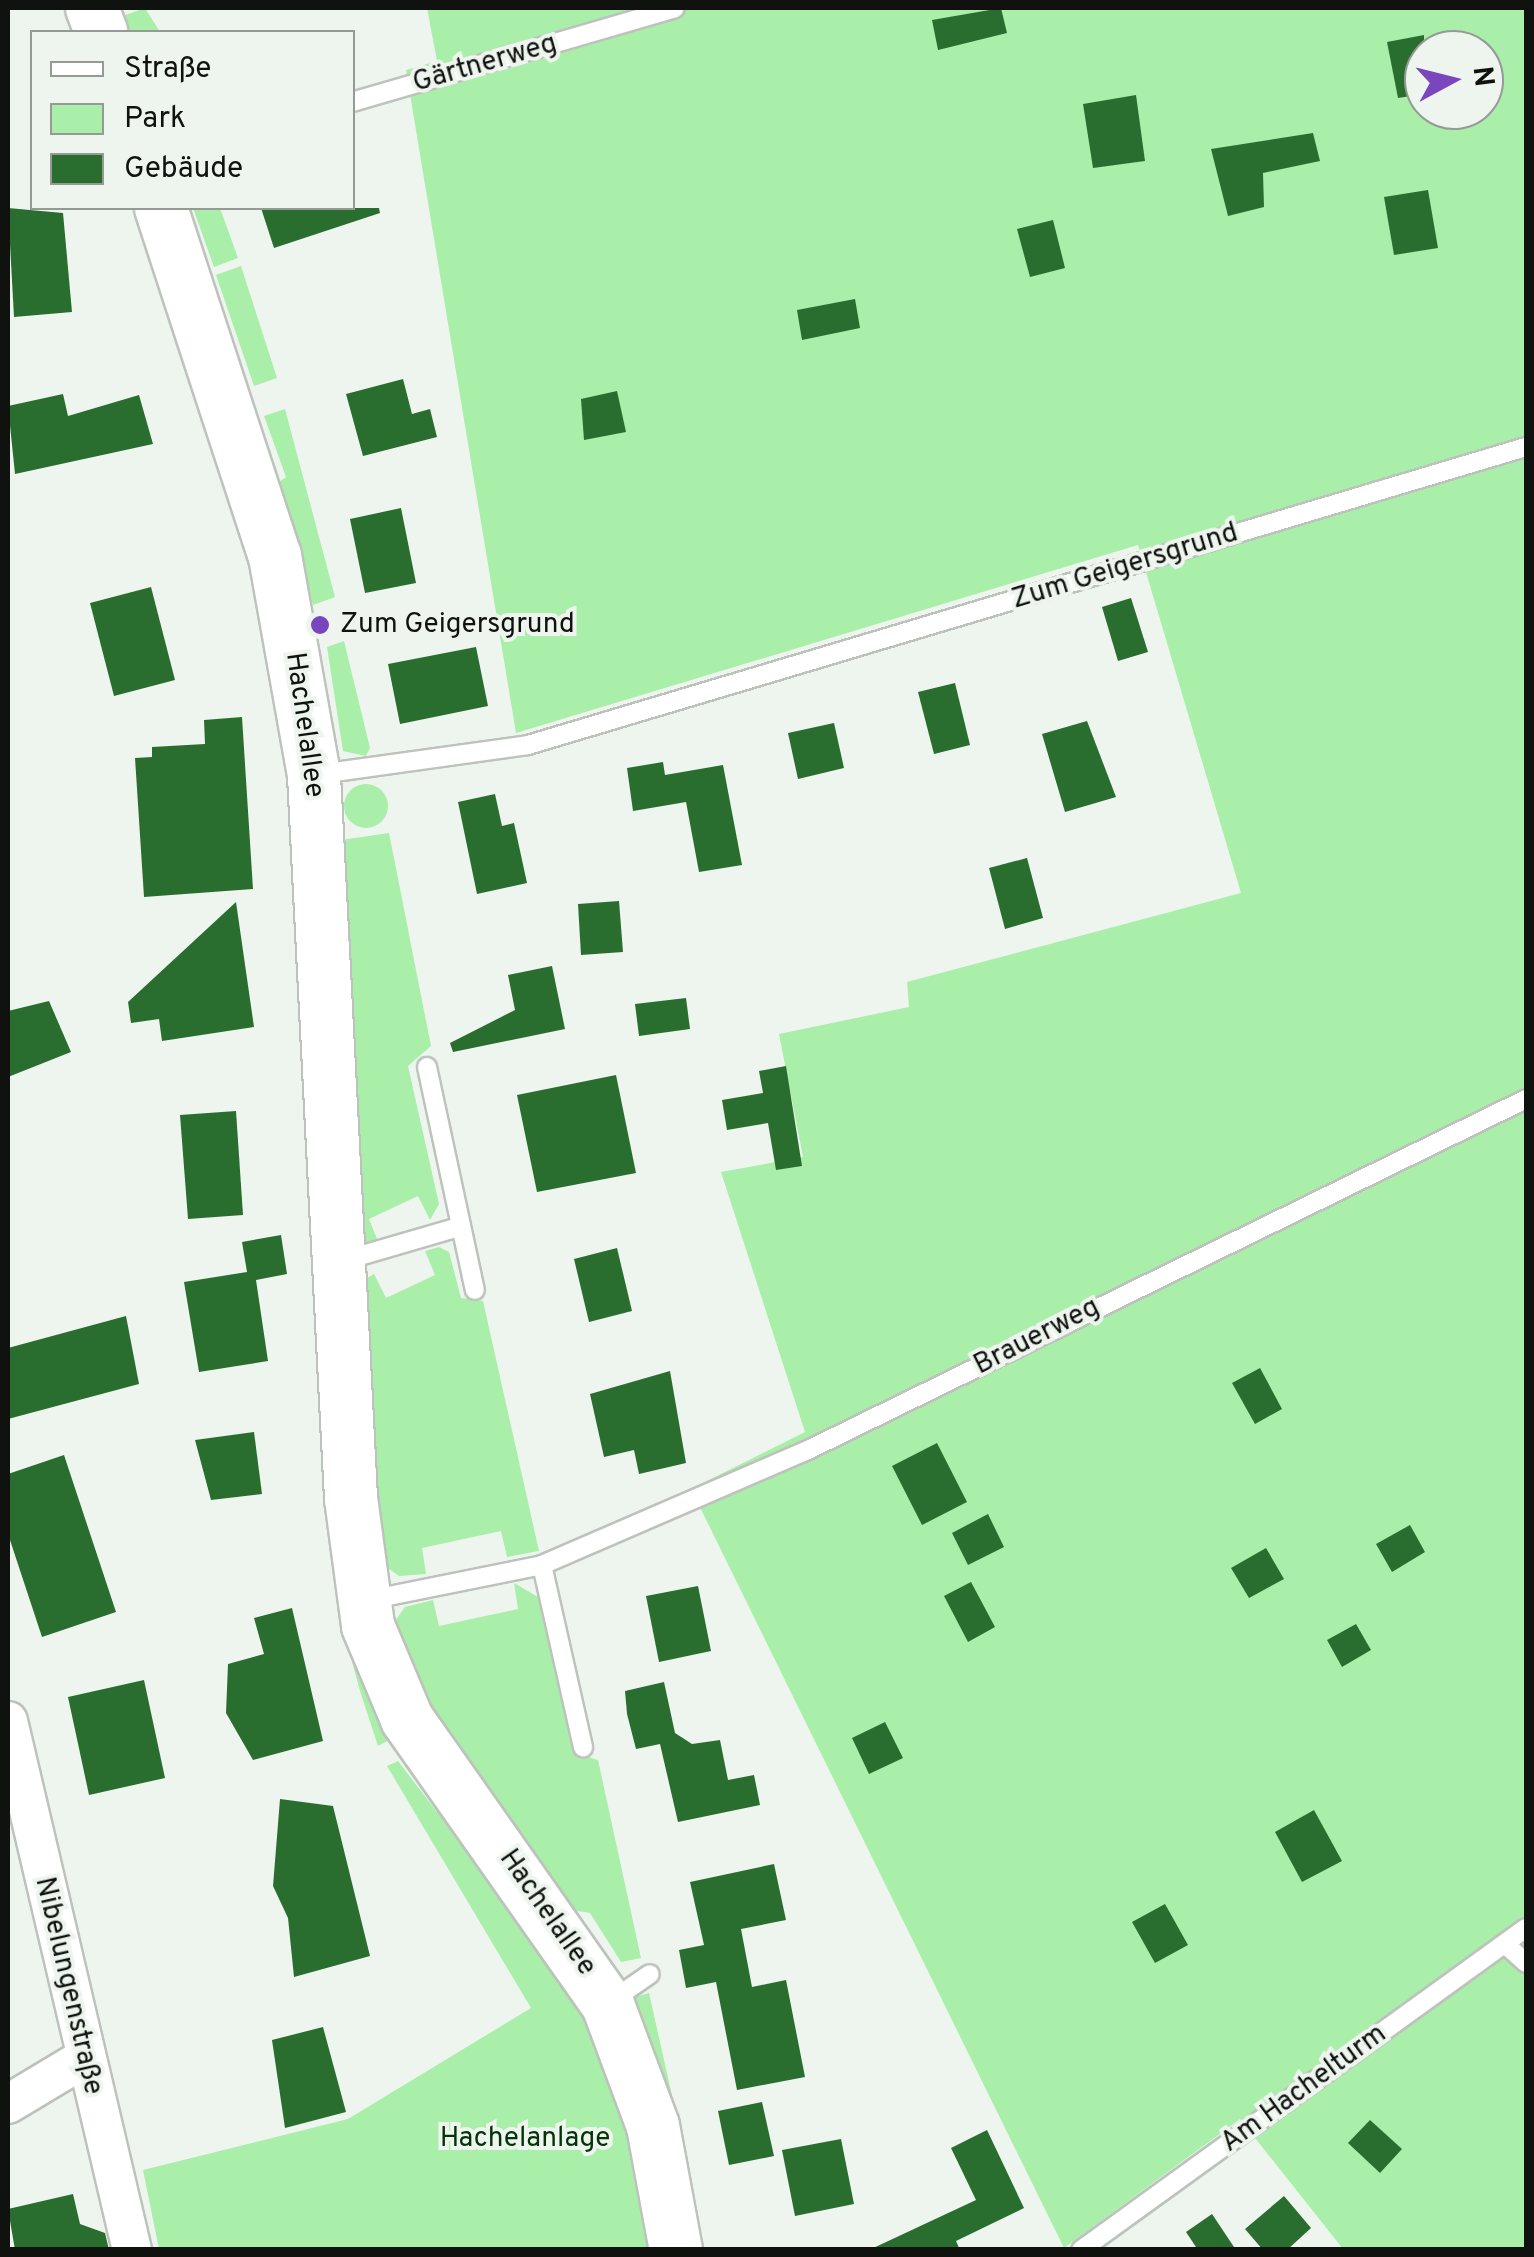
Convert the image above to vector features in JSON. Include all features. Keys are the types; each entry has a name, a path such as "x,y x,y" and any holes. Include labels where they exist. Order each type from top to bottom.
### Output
{"street":[{"name":"Hachelallee","path":"162,210 209,323 254,454 313,696 337,1263 364,1601 392,1688 429,1770 590,1971 652,2126 676,2250"},
{"name":"Nibelungenstraße","path":"8,1722 84,2059 132,2250"},
{"path":"8,2104 84,2059"}],"lane":[{"name":"Gärtnerweg","path":"355,101 676,8"},
{"name":"Zum Geigersgrund","path":"314,774 528,745 1526,447"},
{"path":"427,1068 459,1227 476,1290"},
{"name":"Brauerweg","path":"542,1565 808,1450 1526,1099"},
{"path":"337,1263 459,1227"},
{"path":"364,1601 542,1565 583,1747"},
{"name":"Am Hachelturm","path":"1081,2250 1526,1928"},
{"path":"1505,1944 1526,1964"},
{"path":"590,1971 650,1974"}],"green space":[{"path":"145,8 159,30 120,30 120,17"},
{"path":"427,8 1526,8 1526,2249 1343,2249 1240,2119 1064,2248 691,1489 805,1432 721,1172 803,1157 779,1034 909,1007 907,982 1241,893 1138,545 516,733 406,70 437,61"},
{"path":"194,210 221,210 238,258 214,267"},
{"path":"241,266 277,378 254,386 216,275"},
{"path":"285,409 335,597 313,605 275,485 286,477 264,416"},
{"path":"344,641 370,748 366,756 343,751 327,647"},
{"path":"366,784 381,791 388,806 381,821 366,828 351,821 344,806 351,791"},
{"path":"389,833 431,1046 408,1066 439,1204 430,1220 418,1196 369,1219 379,1244 364,1249 341,840"},
{"path":"439,1247 449,1252 461,1298 483,1301 539,1551 507,1557 501,1531 422,1548 426,1574 399,1576 379,1562 364,1280 374,1274 386,1298 435,1275 425,1251"},
{"path":"514,1583 538,1597 573,1753 598,1760 641,1958 621,1962 590,1913 572,1910 440,1739 393,1624 405,1607 433,1600 439,1626 518,1609"},
{"path":"342,1624 395,1737 378,1746 360,1691"},
{"name":"Hachelanlage","path":"398,1761 437,1812 448,1808 594,2009 660,2249 159,2249 143,2170 348,2119 531,2008 387,1766"},
{"path":"649,1993 675,2109 674,2110 632,1998"}],"building":[{"path":"1001,8 1007,33 938,50 932,20"},
{"path":"1404,39 1404,97 1398,98 1387,42"},
{"path":"1136,95 1145,161 1093,168 1083,104"},
{"path":"1313,133 1320,161 1263,173 1264,207 1228,216 1211,149"},
{"path":"1428,190 1438,248 1394,255 1384,197"},
{"path":"8,208 63,213 72,312 14,317"},
{"path":"379,208 380,213 274,248 262,210"},
{"path":"1053,220 1065,268 1030,277 1017,229"},
{"path":"855,299 860,328 802,340 797,310"},
{"path":"403,379 412,414 430,409 437,437 363,456 346,394"},
{"path":"617,391 626,432 584,440 581,399"},
{"path":"63,394 68,416 139,395 153,444 15,474 8,406"},
{"path":"401,508 416,583 365,593 350,519"},
{"path":"151,587 175,680 114,696 90,603"},
{"path":"1131,598 1148,652 1118,661 1102,607"},
{"path":"476,647 488,706 400,724 388,664"},
{"path":"955,683 970,745 934,754 918,692"},
{"path":"242,717 253,889 144,897 135,758 152,757 152,747 205,744 204,720"},
{"path":"1087,721 1116,797 1065,812 1042,734"},
{"path":"834,723 844,768 798,779 788,733"},
{"path":"663,762 665,775 723,765 742,865 699,872 686,802 633,811 627,768"},
{"path":"495,794 502,826 514,823 527,883 477,894 458,802"},
{"path":"1027,858 1043,918 1005,929 989,868"},
{"path":"619,901 623,952 581,955 578,904"},
{"path":"236,902 254,1027 162,1041 159,1019 131,1023 128,1002"},
{"path":"552,966 565,1029 453,1052 450,1043 515,1010 508,975"},
{"path":"686,998 690,1029 639,1036 635,1004"},
{"path":"49,1001 71,1052 8,1077 8,1011"},
{"path":"786,1066 802,1166 776,1170 768,1123 727,1130 722,1100 763,1093 759,1071"},
{"path":"616,1075 636,1173 537,1192 517,1095"},
{"path":"236,1111 243,1215 188,1219 180,1115"},
{"path":"281,1235 287,1274 256,1280 268,1361 199,1372 184,1282 247,1272 242,1242"},
{"path":"617,1248 632,1311 589,1322 574,1259"},
{"path":"126,1316 139,1384 8,1419 8,1348"},
{"path":"1260,1368 1282,1409 1255,1424 1232,1383"},
{"path":"670,1371 686,1463 639,1474 634,1450 604,1457 590,1394"},
{"path":"254,1432 262,1494 211,1500 195,1440"},
{"path":"937,1443 967,1502 922,1525 892,1466"},
{"path":"64,1455 116,1612 42,1637 8,1534 8,1474"},
{"path":"988,1514 1004,1547 968,1565 952,1533"},
{"path":"1410,1525 1425,1552 1392,1572 1376,1544"},
{"path":"1266,1548 1284,1579 1249,1598 1231,1568"},
{"path":"971,1582 995,1627 968,1642 944,1596"},
{"path":"698,1586 711,1651 659,1662 646,1596"},
{"path":"292,1608 323,1741 253,1760 226,1713 228,1664 264,1654 254,1618"},
{"path":"1356,1624 1371,1650 1342,1667 1327,1640"},
{"path":"144,1680 165,1778 89,1795 68,1697"},
{"path":"664,1682 675,1733 692,1744 720,1740 728,1780 754,1775 760,1805 678,1822 660,1744 636,1749 627,1714 625,1691"},
{"path":"885,1722 903,1758 869,1774 852,1738"},
{"path":"280,1799 333,1806 370,1956 294,1977 288,1918 273,1886"},
{"path":"1314,1810 1342,1861 1302,1882 1275,1832"},
{"path":"774,1864 786,1920 741,1929 752,1987 786,1980 805,2077 737,2090 716,1982 686,1988 679,1950 704,1945 690,1882"},
{"path":"1165,1904 1188,1945 1155,1963 1132,1922"},
{"path":"323,2027 346,2112 285,2128 272,2040"},
{"path":"762,2102 774,2156 729,2165 718,2111"},
{"path":"1370,2120 1402,2149 1380,2173 1348,2143"},
{"path":"987,2130 1024,2208 956,2241 960,2250 869,2250 976,2200 951,2148"},
{"path":"841,2139 854,2204 795,2216 782,2150"},
{"path":"73,2194 80,2224 105,2233 109,2250 15,2250 8,2209"},
{"path":"1284,2196 1311,2228 1287,2250 1263,2250 1245,2229"},
{"path":"1212,2214 1236,2250 1198,2250 1186,2232"}],"place":[{"name":"Zum Geigersgrund","path":"320,625"}]}
